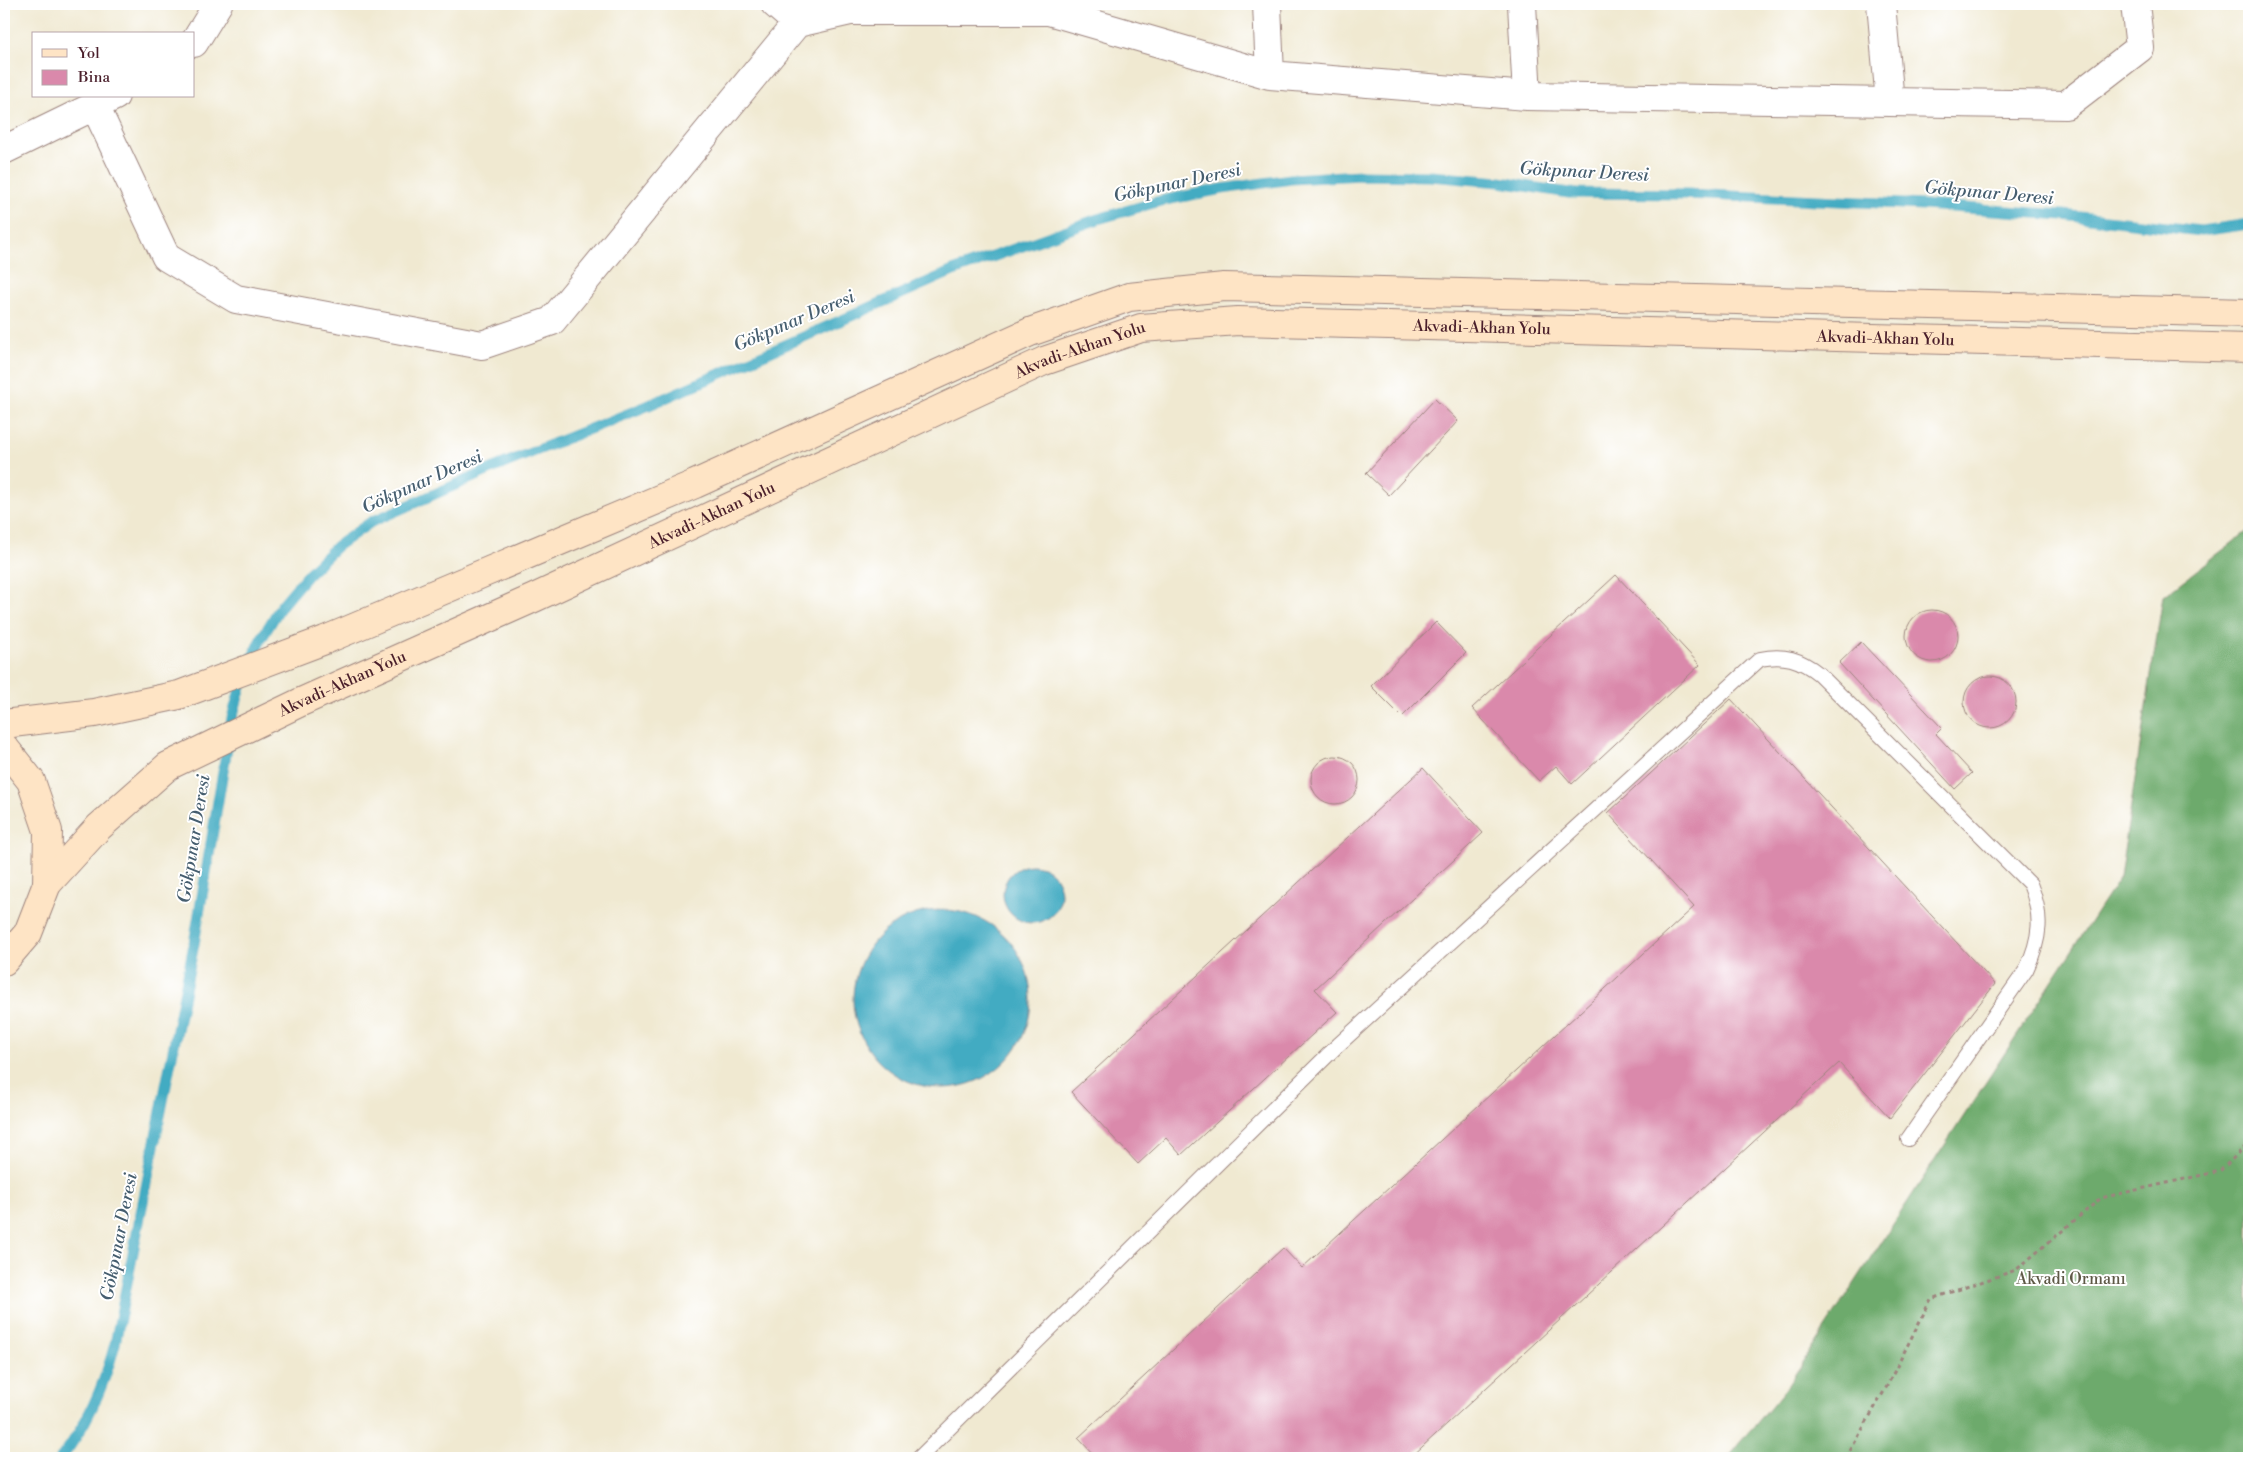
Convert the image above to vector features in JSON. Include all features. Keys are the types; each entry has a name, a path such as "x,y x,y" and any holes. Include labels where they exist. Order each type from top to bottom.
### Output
{"main road":[{"name":"Akvadi-Akhan Yolu","path":"4,724 94,713 179,695 325,640 695,484 1030,332 1129,297 1224,288 2249,313"},
{"name":"Akvadi-Akhan Yolu","path":"47,884 99,826 168,766 302,702 1044,361 1141,328 1238,321 2249,348"},
{"path":"4,747 31,781 48,831 47,884 28,933 4,961"}],"street":[{"path":"195,41 218,4"},
{"path":"775,4 797,23"},
{"path":"1266,4 1270,75"},
{"path":"1522,4 1527,96"},
{"path":"1882,4 1890,102"},
{"path":"4,150 105,101 166,257 236,299 482,346 552,321 797,23 850,11 975,8 1049,11 1270,75 1527,96 2066,105 2140,48 2135,4"}],"lane":[{"path":"919,1458 1336,1047 1760,659 1775,656 1790,658 1806,664 1819,674 2030,884 2036,898 2039,928 2036,950 2026,970 1908,1139"}],"path":[{"path":"1846,1458 1887,1386 1931,1298 2016,1270 2100,1198 2220,1171 2249,1143"}],"green space":[{"name":"Akvadi Ormanı","path":"2249,530 2249,1458 1728,1458 1786,1388 2120,877 2163,596"}],"water":[{"path":"1032,865 1043,867 1056,878 1061,894 1059,905 1048,918 1032,923 1021,921 1008,910 1003,894 1005,883 1016,870"},
{"path":"951,910 976,916 984,920 999,930 1011,942 1025,965 1030,982 1030,1016 1025,1033 1011,1056 999,1068 976,1082 959,1087 933,1088 908,1082 900,1078 885,1068 873,1056 859,1033 854,1016 853,990 859,965 863,957 873,942 885,930 908,916 925,911"}],"building":[{"path":"1435,399 1458,421 1389,495 1366,473"},
{"path":"1616,575 1700,665 1572,784 1556,766 1539,781 1472,708"},
{"path":"1927,610 1937,610 1951,617 1958,631 1958,641 1951,655 1937,662 1927,662 1917,658 1910,651 1906,641 1906,631 1910,621 1917,614"},
{"path":"1436,622 1466,653 1402,717 1371,686"},
{"path":"1861,642 1942,728 1936,734 1972,773 1955,789 1839,663"},
{"path":"1985,676 1995,676 2009,683 2016,697 2016,707 2009,721 1995,728 1985,728 1975,724 1968,717 1964,707 1964,697 1968,687 1975,680"},
{"path":"1731,699 1995,984 1890,1118 1839,1063 1410,1458 1097,1458 1078,1438 1283,1248 1302,1268 1694,907 1608,813"},
{"path":"1330,756 1340,756 1352,763 1359,775 1359,785 1352,797 1340,804 1330,804 1322,800 1315,793 1311,785 1311,775 1315,767 1322,760"},
{"path":"1423,768 1483,833 1315,989 1337,1012 1181,1155 1166,1138 1138,1164 1071,1092"}],"waterway":[{"name":"Gökpınar Deresi","path":"61,1458 79,1432 94,1404 106,1375 115,1344 194,944 232,718 243,679 260,641 281,606 308,574 337,546 371,522 503,464 647,406 953,271 1098,219 1160,201 1222,189 1291,179 1361,175 1430,176 1500,182 1569,193 1687,194 1924,205 2063,215 2201,231 2249,224"}]}
